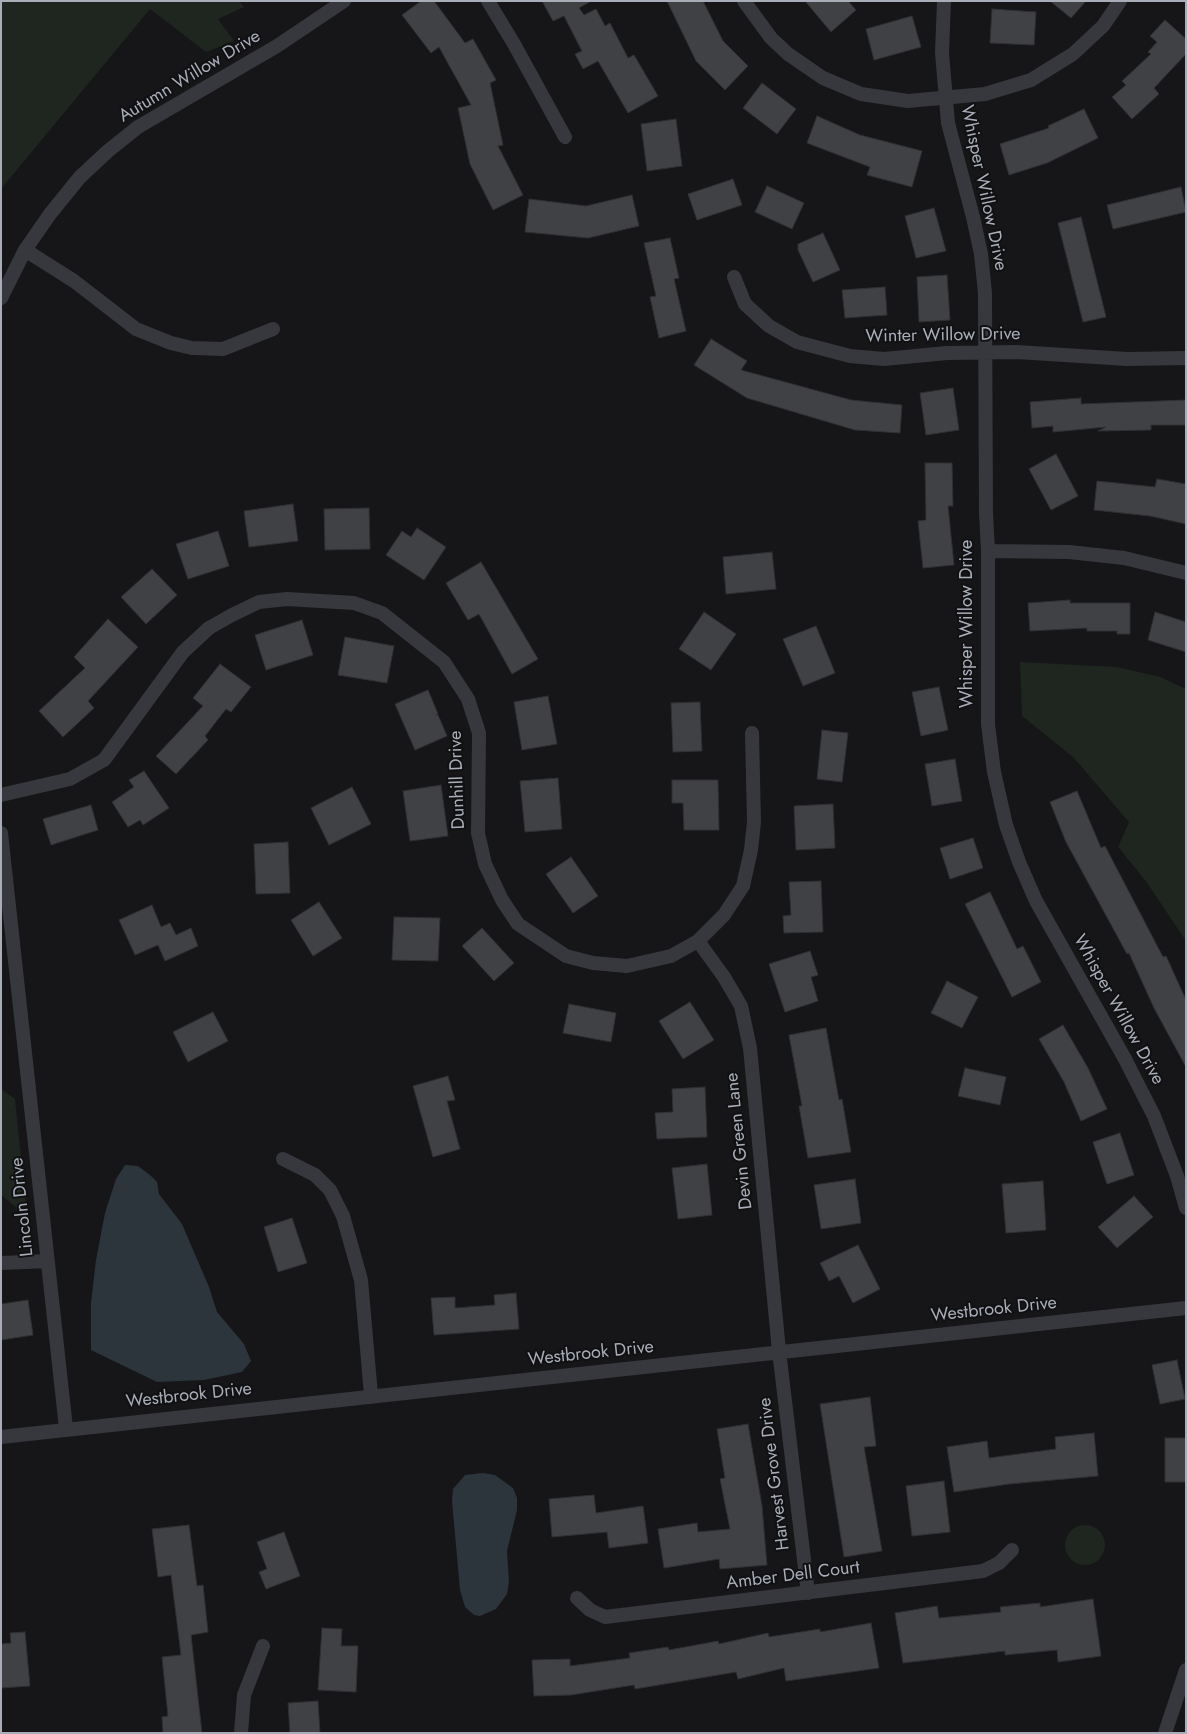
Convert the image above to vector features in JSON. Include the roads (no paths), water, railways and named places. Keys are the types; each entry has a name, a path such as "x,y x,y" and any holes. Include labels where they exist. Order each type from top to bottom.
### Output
{"street":[{"name":"Autumn Willow Drive","path":"1,298 26,250 80,177 138,127 277,46 344,1"},
{"path":"488,1 565,137"},
{"path":"744,1 770,38 788,54 823,78 842,87 878,98 908,101 945,99 1006,89 1049,71 1093,37 1120,1"},
{"name":"Whisper Willow Drive","path":"944,1 942,53 945,99 951,140 973,217 981,254 985,293 988,724 994,772 1006,825 1036,901 1154,1116 1178,1176 1186,1208"},
{"path":"26,250 74,281 136,329 171,344 200,349 223,349 273,329"},
{"name":"Winter Willow Drive","path":"734,277 745,304 759,318 798,342 850,356 884,359 946,353 1017,352 1127,359 1186,358"},
{"path":"988,551 1069,552 1124,558 1186,573"},
{"name":"Dunhill Drive","path":"1,795 70,779 104,760 183,652 208,628 259,602 287,598 354,603 382,613 444,662 468,699 478,733 478,833 485,864 502,900 518,924 566,956 593,963 627,966 671,956 698,941 724,915 743,886 751,850 754,822 752,733"},
{"name":"Lincoln Drive","path":"1,833 66,1428"},
{"name":"Devin Green Lane","path":"698,941 724,977 741,1006 750,1048 780,1351"},
{"path":"283,1159 315,1175 330,1190 343,1216 361,1280 371,1395"},
{"path":"1,1263 48,1261"},
{"name":"Westbrook Drive","path":"1,1437 66,1428 576,1375 780,1351 1186,1308"},
{"name":"Harvest Grove Drive","path":"780,1351 808,1593"},
{"name":"Amber Dell Court","path":"577,1598 590,1610 605,1617 983,1571 999,1563 1012,1550"},
{"path":"241,1733 244,1695 264,1646"},
{"path":"1165,1733 1186,1670"}]}
